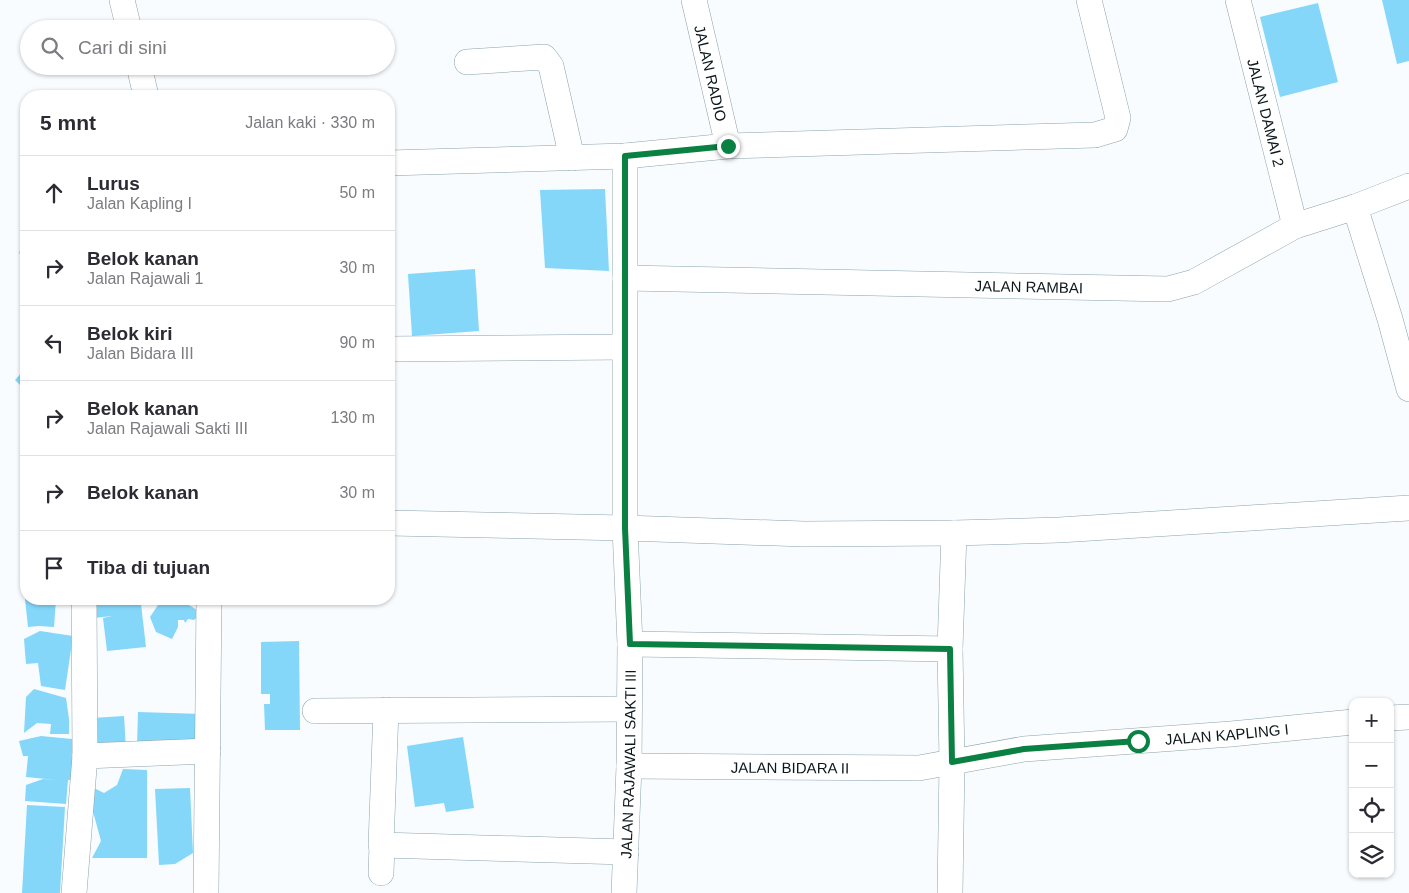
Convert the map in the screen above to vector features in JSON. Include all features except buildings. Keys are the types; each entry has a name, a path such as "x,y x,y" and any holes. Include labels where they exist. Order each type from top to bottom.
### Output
{"street":[{"path":"122,0 127,20"},
{"name":"JALAN RADIO","path":"694,0 728,146"},
{"path":"395,162 625,156 728,146 1096,135 1114,129 1118,118 1089,0"},
{"name":"JALAN DAMAI 2","path":"1238,0 1295,226"},
{"path":"467,62 544,57 551,66 572,158"},
{"path":"141,75 145,90"},
{"name":"JALAN RAJAWALI SAKTI III","path":"624,893 629,766 630,644 625,528 625,156"},
{"name":"JALAN RAMBAI","path":"625,278 1168,288 1194,282 1295,226 1355,207 1409,186"},
{"path":"1355,207 1400,317 1409,389"},
{"path":"395,349 624,347"},
{"path":"395,523 804,534 954,533 1059,530 1409,508"},
{"path":"950,893 952,762 950,649 954,533"},
{"path":"74,893 85,756 84,605"},
{"path":"206,893 209,605"},
{"path":"630,644 950,649"},
{"path":"382,872 386,710"},
{"path":"315,711 629,710"},
{"path":"1394,718 1409,717"},
{"name":"JALAN KAPLING I","path":"952,762 1024,749 1231,734 1349,722"},
{"path":"85,756 208,751"},
{"name":"JALAN BIDARA II","path":"629,766 919,768 952,762"},
{"path":"382,845 626,852"}],"route":[{"path":"728,146 625,156 625,528 630,644 950,649 952,762 1024,749 1138,741"}]}
